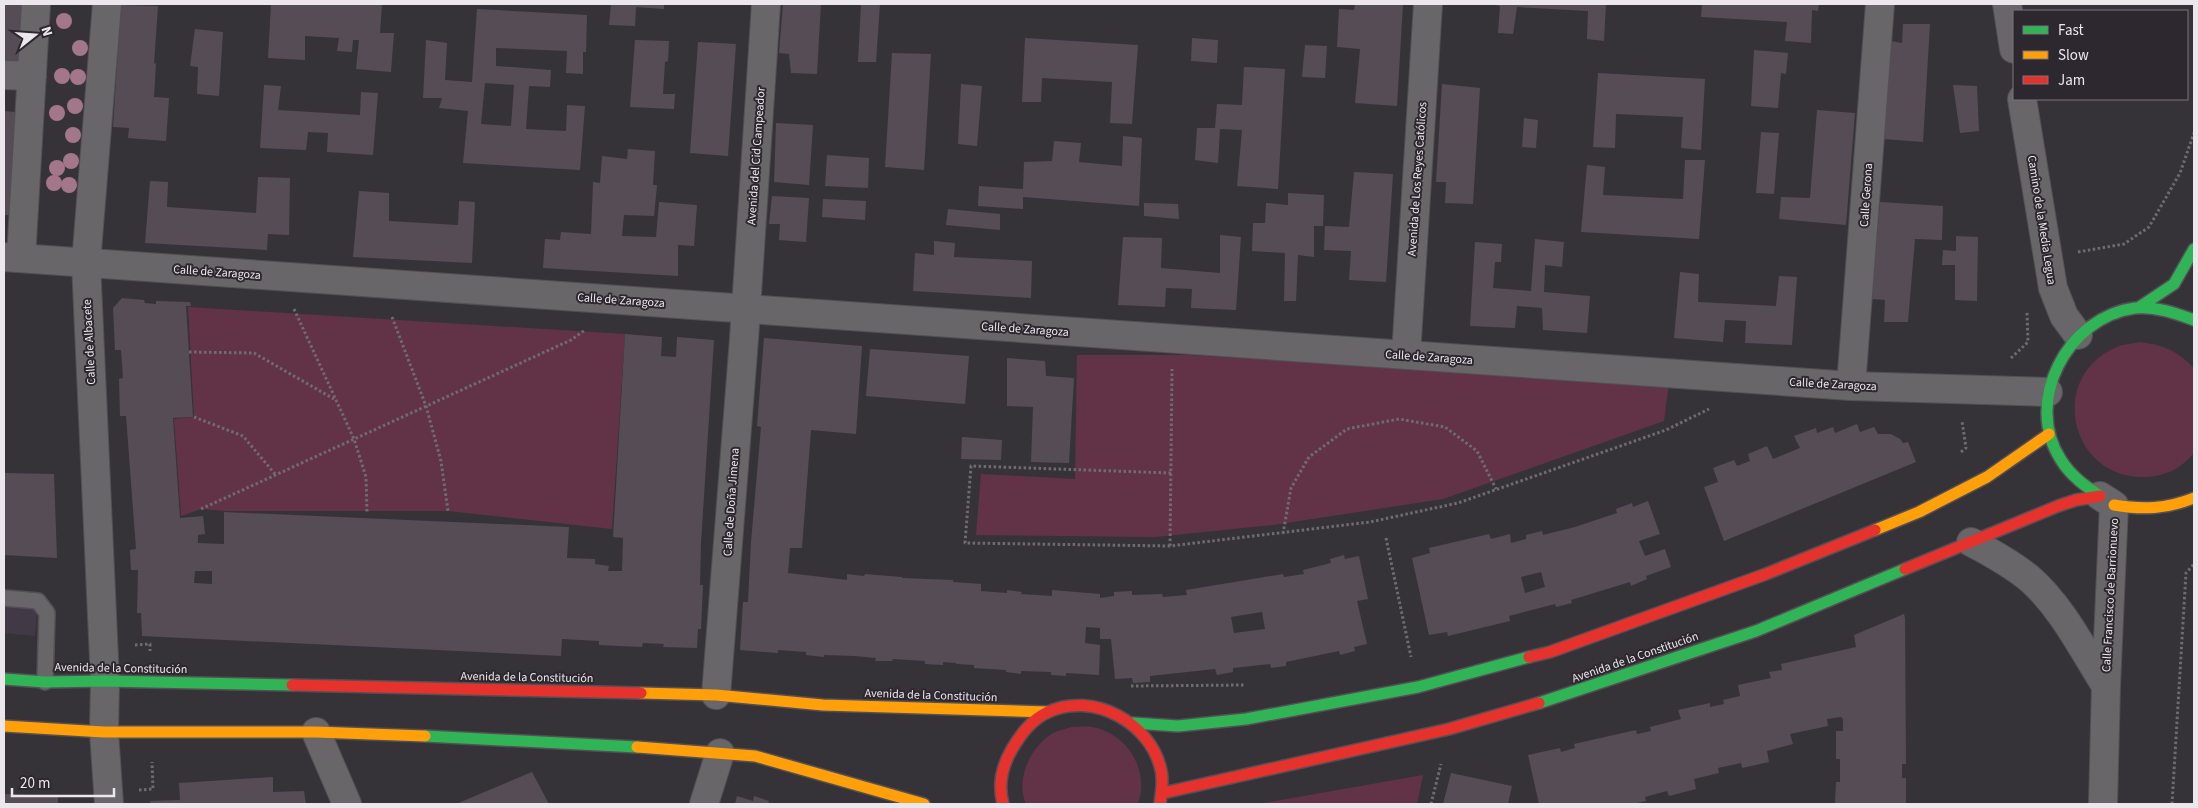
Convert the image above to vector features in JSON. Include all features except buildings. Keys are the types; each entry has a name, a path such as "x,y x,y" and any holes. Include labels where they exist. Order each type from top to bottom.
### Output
{"street":[{"path":"12,257 32,76 36,4"},
{"name":"Calle de Albacete","path":"107,4 86,263 105,681 104,732 108,798"},
{"name":"Avenida del Cid Campeador","path":"745,309 766,4"},
{"name":"Avenida de Los Reyes Católicos","path":"1406,355 1428,4"},
{"name":"Calle Gerona","path":"1851,386 1880,4"},
{"path":"2007,4 2013,43"},
{"path":"4,75 32,76"},
{"name":"Camino de la Media Legua","path":"2022,100 2052,288 2064,316 2078,335"},
{"path":"2194,249 2174,284 2138,308 2106,317 2078,335 2058,361 2048,392 2046,413 2049,434 2062,464 2085,488 2107,501 2143,510 2172,507 2194,498"},
{"name":"Calle de Zaragoza","path":"12,257 1851,386 2048,392"},
{"path":"2138,308 2169,310 2194,320"},
{"name":"Calle de Doña Jimena","path":"716,695 745,309"},
{"path":"1132,723 1178,726 1246,719 1418,687 1550,652 1766,574 1919,512 1987,477 2049,434"},
{"name":"Avenida de la Constitución","path":"1161,798 1449,730 1572,693 1756,631 2058,506 2076,500 2107,501"},
{"name":"Calle Francisco de Barrionuevo","path":"2103,804 2107,501"},
{"name":"Calle Francisco de Barrionuevo","path":"1971,542 2006,561 2032,580 2057,609 2106,686"},
{"name":"Avenida de la Constitución","path":"4,679 45,682 105,681 716,695 823,705 1048,712"},
{"path":"1003,804 1001,774 1010,748 1026,727 1048,712 1069,706 1089,706 1110,710 1132,723 1150,743 1160,767 1161,798"},
{"path":"4,726 104,732 316,732 568,742 720,753 755,756 885,798 924,804"},
{"path":"316,732 347,804"},
{"path":"704,804 720,753"}],"lane":[{"path":"4,598 38,601 47,614 45,682"}],"path":[{"path":"2047,255 2082,252 2124,244 2149,227 2180,173 2194,133"},
{"path":"279,276 354,439 366,477 368,512"},
{"path":"379,283 426,406 441,461 448,512"},
{"path":"2005,361 2011,358 2028,342 2026,306"},
{"path":"201,509 571,340 587,329"},
{"path":"1170,546 1173,339"},
{"path":"189,352 254,353 335,399"},
{"path":"1957,389 1966,448 1960,454"},
{"path":"1171,474 971,466 965,543 1170,546 1283,534 1388,518 1458,502 1496,489 1666,430 1716,405"},
{"path":"194,417 243,436 275,474"},
{"path":"1283,534 1291,488 1309,457 1347,429 1399,419 1445,427 1476,451 1496,489"},
{"path":"1386,538 1418,687"},
{"path":"2172,804 2186,573 2194,564"},
{"path":"1431,804 1449,730"},
{"path":"108,798 153,790 150,732"}],"shaded area":[{"path":"188,307 625,334 612,529 448,511 225,511 201,509 181,516 174,419 194,417"},
{"path":"2139,342 2169,349 2194,368 2194,453 2172,471 2152,477 2119,473 2099,462 2084,444 2076,424 2075,401 2081,380 2095,361 2117,347"},
{"path":"1077,355 1188,355 1669,383 1664,421 1443,499 1273,525 1155,537 976,535 981,474 1075,479"},
{"path":"4,593 38,596 35,636 4,633"},
{"path":"1072,727 1090,727 1105,731 1125,745 1133,755 1141,778 1138,804 1026,804 1022,784 1027,764 1032,755 1038,746 1053,733"},
{"path":"1423,775 1417,804 1258,804"}],"traffic: fast":[{"path":"2138,308 2174,284 2194,249"},
{"path":"2100,496 2069,471 2061,460 2050,437 2047,413 2050,389 2058,366 2072,345 2089,327 2111,315 2135,308 2150,308 2194,320"},
{"path":"1539,703 1756,631 1905,569"},
{"path":"1133,723 1178,726 1246,719 1418,687 1529,657"},
{"path":"4,679 45,682 105,681 292,685"},
{"path":"425,736 637,747"}],"traffic: slow":[{"path":"1875,530 1919,512 1987,477 2049,434"},
{"path":"2114,505 2154,508 2194,498"},
{"path":"641,693 716,695 823,705 1048,712"},
{"path":"4,726 104,732 316,732 425,736"},
{"path":"637,747 755,756 924,804"}],"traffic: jam":[{"path":"1905,569 2058,506 2076,500 2100,496"},
{"path":"1529,657 1550,652 1766,574 1875,530"},
{"path":"292,685 641,693"},
{"path":"1163,793 1449,729 1539,703"},
{"path":"1003,804 1001,790 1003,769 1012,749 1023,733 1036,719 1048,712 1065,707 1083,706 1101,709 1118,716 1133,725 1145,738 1155,753 1162,774 1160,804"}]}
